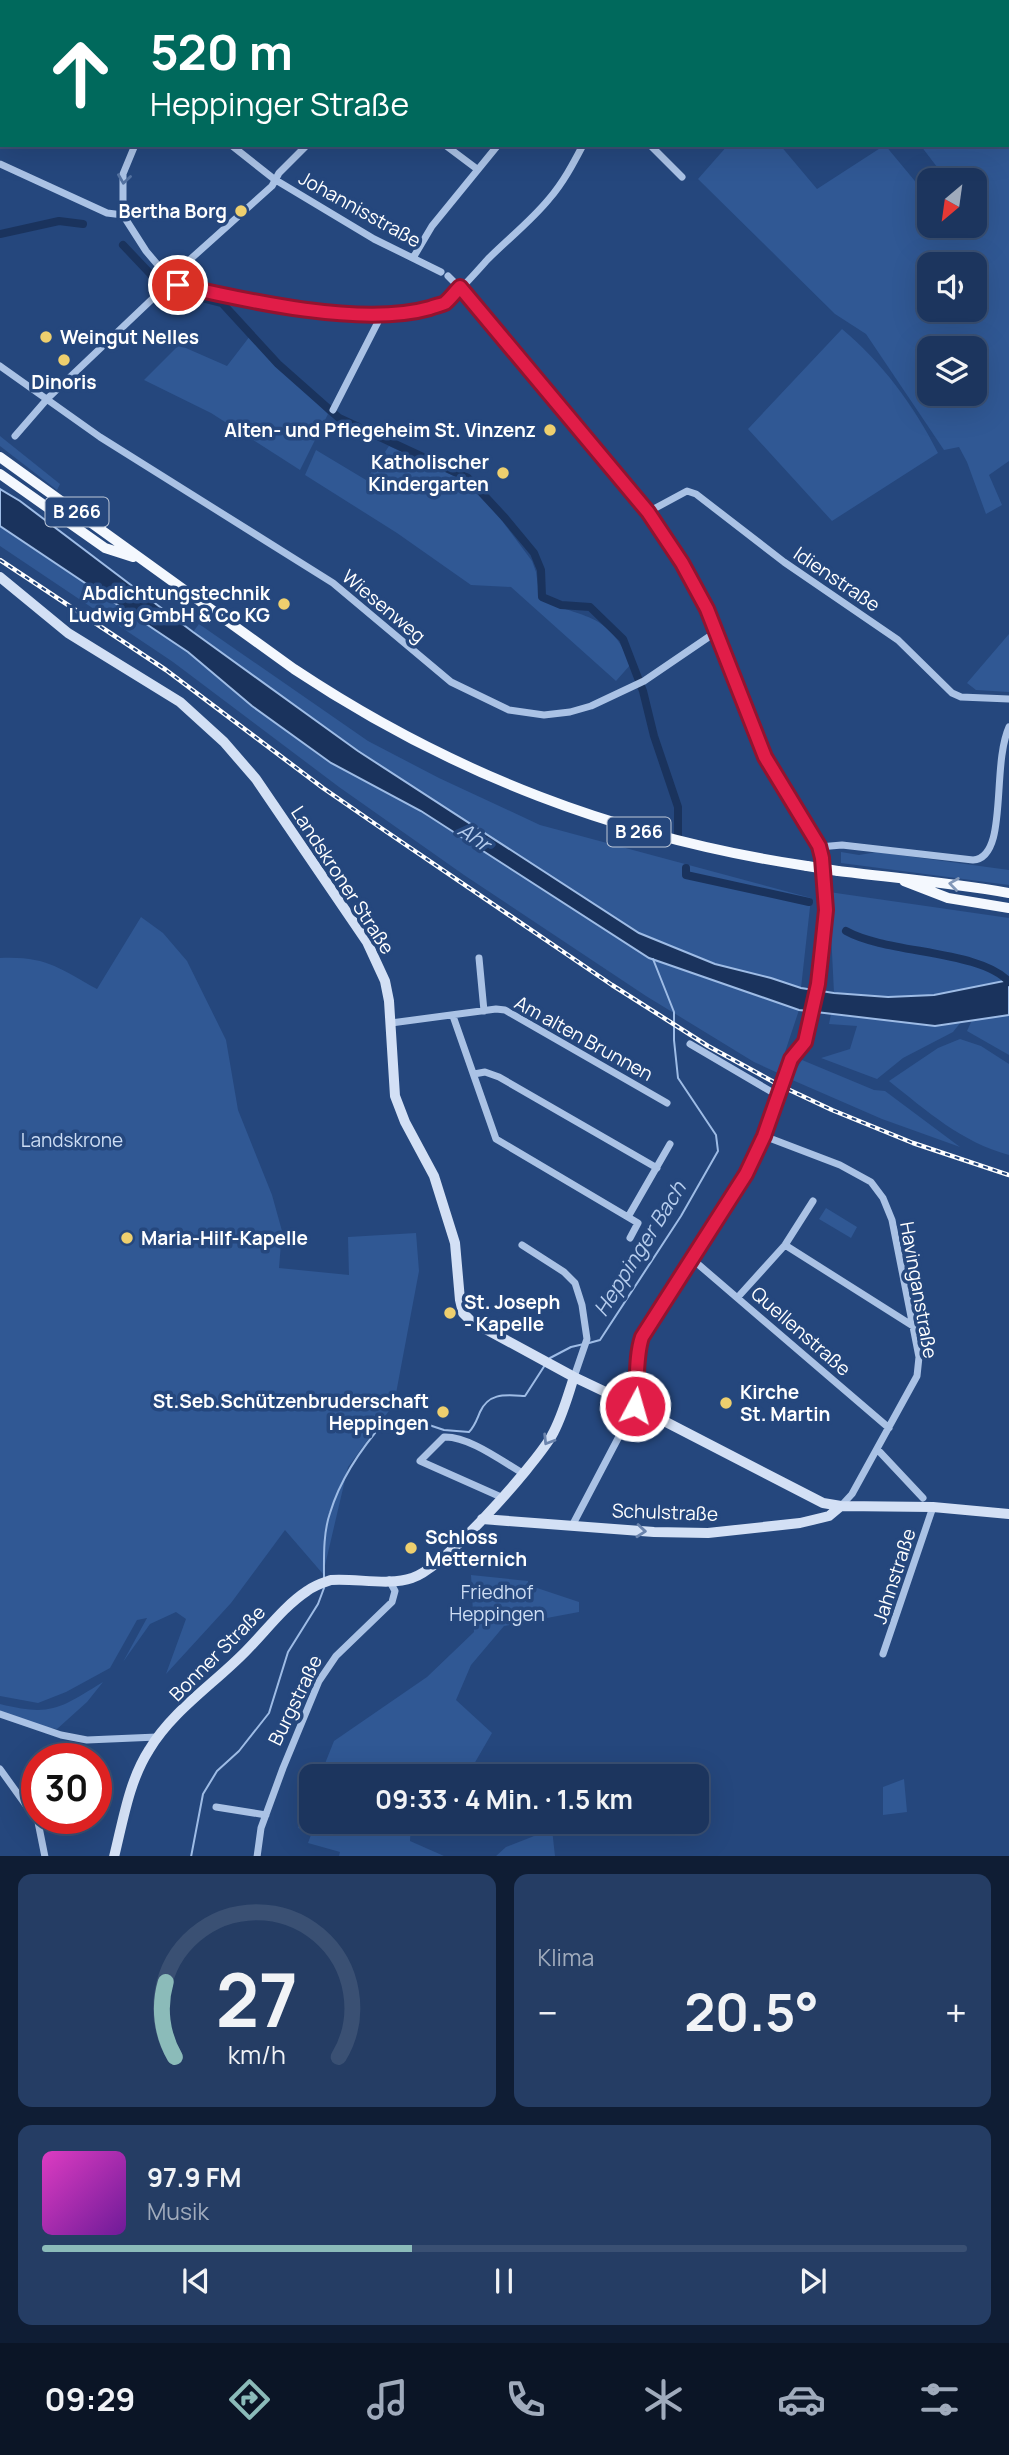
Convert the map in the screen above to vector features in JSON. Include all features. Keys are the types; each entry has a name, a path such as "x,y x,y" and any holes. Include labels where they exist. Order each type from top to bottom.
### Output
{"highway":[{"name":"B 266","path":"0,457 335,697 415,742 479,773 576,812 662,838 745,857 838,871 922,879 1009,893"},
{"name":"B 266","path":"0,474 105,548 143,560"},
{"name":"B 266","path":"898,878 948,898 1009,908"}],"main road":[{"name":"Landskroner Straße","path":"0,577 68,633 180,702 238,757 299,839 367,942 385,981 391,1023 395,1096 405,1122 434,1176 449,1220 456,1244 460,1300 463,1312 471,1321 574,1377 823,1503 841,1506 933,1507 1009,1514"},
{"path":"482,1519 524,1474 552,1435 562,1416 574,1377"},
{"name":"Schulstraße","path":"482,1519 654,1532 708,1532 800,1523 828,1516 841,1506"},
{"name":"Bonner Straße","path":"114,1856 132,1791 147,1752 157,1737 293,1601 307,1590 326,1582 411,1579 424,1572 482,1519"}],"street":[{"path":"134,147 123,174 123,215 146,251 168,276 167,285"},
{"name":"Johannisstraße","path":"234,147 274,179 374,239 444,274 460,287 648,512 682,563 707,609 765,757 819,846"},
{"path":"15,436 48,398 167,285 175,274 272,186 274,179 305,147"},
{"path":"448,147 477,169"},
{"path":"413,258 428,231 496,147"},
{"path":"167,285 309,309 381,316 418,311 444,303 550,198 582,147"},
{"path":"652,147 682,177"},
{"path":"0,164 107,213 123,215"},
{"path":"333,410 381,316"},
{"name":"Wiesenweg","path":"0,366 100,437 332,583 439,674 484,700 509,710 526,714 569,713 591,706 641,683 716,632"},
{"name":"Idienstraße","path":"648,512 687,491 696,494 784,562 898,640 952,693 961,697 1009,699"},
{"path":"1007,796 1003,748 1009,727"},
{"path":"573,1524 635,1406 642,1337 735,1194 764,1136 791,1059 805,1042 818,984 825,894 819,846 842,845 973,860 985,860 996,854"},
{"name":"Am alten Brunnen","path":"479,958 484,1011"},
{"name":"Am alten Brunnen","path":"391,1023 505,1010 667,1103"},
{"path":"453,1016 496,1139 638,1223 630,1238"},
{"path":"690,1044 778,1095"},
{"path":"474,1074 485,1072 499,1077 657,1168"},
{"name":"Havinganstraße","path":"764,1136 840,1165 871,1182 883,1198 892,1220 919,1357 917,1376 852,1494 841,1506"},
{"path":"628,1217 670,1144"},
{"path":"738,1297 785,1245 813,1201"},
{"path":"522,1245 564,1272 575,1283 582,1305 586,1343 574,1377"},
{"path":"785,1245 913,1327"},
{"name":"Quellenstraße","path":"692,1259 889,1427"},
{"path":"501,1497 420,1461 444,1437 452,1437 468,1442 524,1474"},
{"path":"877,1449 923,1498"},
{"name":"Jahnstraße","path":"883,1654 933,1507"},
{"name":"Burgstraße","path":"259,1856 261,1828 319,1681 336,1656 392,1602 395,1591 389,1580"},
{"path":"0,1714 61,1735 87,1740 157,1737"},
{"path":"0,1769 38,1822 45,1856"},
{"path":"216,1807 266,1815"}],"green space":[{"path":"726,147 782,147 817,189 882,147 887,147 917,184 917,238 987,238 987,168 938,168 922,147 1009,147 1009,461 989,475 1002,505 986,514 959,447 944,450 866,334 835,314 698,179"},
{"path":"842,329 870,355 896,386 938,453 832,521 748,429"},
{"path":"250,336 262,351 328,414 300,470 211,413 144,380 179,345 227,366"},
{"path":"0,436 60,484 57,490 0,446"},
{"path":"389,446 460,479 488,502 532,561 540,599 594,620 613,634 631,664 616,681 511,587 471,585 397,533 305,475 316,450 366,480"},
{"path":"0,526 188,652 252,706 331,763 421,811 649,958 799,1010 778,1073 754,1062 646,996 464,875 339,787 173,662 0,546"},
{"path":"199,624 368,741 540,825 811,898 801,988 715,964 639,933 358,751 193,632"},
{"path":"1009,634 1009,692 976,690 967,683"},
{"path":"841,852 859,855 877,852 1009,870 1009,885 841,863"},
{"path":"829,892 1009,918 1009,980 934,995 888,997 834,993"},
{"name":"Landskrone","path":"141,917 163,933 187,961 226,1040 238,1110 272,1195 282,1231 279,1268 349,1275 348,1237 416,1233 419,1271 394,1404 348,1467 323,1574 285,1530 231,1603 166,1674 186,1619 176,1612 150,1624 123,1662 147,1618 137,1620 110,1668 66,1692 38,1703 0,1696 0,958 41,961 62,969 97,989"},
{"path":"831,1014 935,1026 961,1022 953,1032 903,1058 877,1079 821,1058 850,1049 857,1026 829,1024"},
{"path":"1009,1015 1009,1055 967,1031 972,1020"},
{"path":"960,1039 981,1046 1009,1064 1009,1155 960,1134 889,1081 938,1048"},
{"path":"802,1060 874,1090 885,1091 960,1147 882,1119 790,1079"},
{"path":"826,1208 857,1227 851,1238 819,1219"},
{"name":"Friedhof Heppingen","path":"471,1575 528,1581 528,1585 579,1602 579,1612 504,1626 471,1665 456,1700 492,1733 474,1764 325,1764 334,1741 427,1677 474,1632"},
{"path":"103,1682 87,1702 57,1729 43,1727 0,1711 0,1704 32,1710 55,1708"},
{"path":"904,1779 907,1812 883,1815 883,1787"},
{"path":"311,1834 410,1834 410,1841 444,1856 339,1856 340,1852 308,1843"},
{"path":"539,1834 553,1834 555,1856 496,1856 506,1847"}],"water":[{"name":"Ahr","path":"0,489 20,501 193,632 358,751 639,933 715,964 801,988 834,993 888,997 934,995 1009,980 1009,1015 935,1026 799,1010 649,958 421,811 331,763 252,706 188,652 0,526"}],"waterway":[{"path":"0,234 59,221 83,224"},
{"path":"123,245 159,283 170,290 222,303 278,364 339,418 468,478 534,553 541,570 542,597 561,605 590,607 623,639 643,691 654,736 678,807 678,834"},
{"path":"686,868 686,875 809,902"},
{"path":"846,931 885,944 977,964 996,972 1009,982"},
{"name":"Heppinger Bach","path":"589,1343 600,1340 681,1216 718,1151 716,1135 678,1078 674,1012 653,959"},
{"name":"Heppinger Bach","path":"550,1358 571,1347 584,1344"},
{"name":"Heppinger Bach","path":"324,1578 326,1529 334,1501 353,1464 386,1420 414,1420 444,1430 469,1432 488,1401 499,1396 525,1396 545,1365"},
{"name":"Heppinger Bach","path":"191,1856 203,1794 217,1771 239,1751 269,1713 288,1652 318,1604 324,1588"}],"railway":[{"path":"0,560 166,670 323,788 381,828 612,985 708,1046 832,1110 913,1143 1009,1175"}],"place":[{"name":"Bertha Borg","path":"241,211"},
{"name":"Weingut Nelles","path":"46,337"},
{"name":"Dinoris","path":"64,360"},
{"name":"Alten- und Pflegeheim St. Vinzenz","path":"550,430"},
{"name":"Katholischer Kindergarten","path":"503,473"},
{"name":"Abdichtungstechnik Ludwig GmbH & Co KG","path":"284,604"},
{"name":"Maria-Hilf-Kapelle","path":"127,1238"},
{"name":"St. Joseph - Kapelle","path":"450,1313"},
{"name":"Kirche St. Martin","path":"726,1403"},
{"name":"St.Seb.Schützenbruderschaft Heppingen","path":"443,1412"},
{"name":"Schloss Metternich","path":"411,1548"}],"route":[{"path":"178,285 309,309 381,316 418,311 444,303 460,287 648,512 682,563 707,609 765,757 819,846 826,910 818,984 805,1042 791,1059 764,1136 746,1174 642,1337 635,1406"}]}
